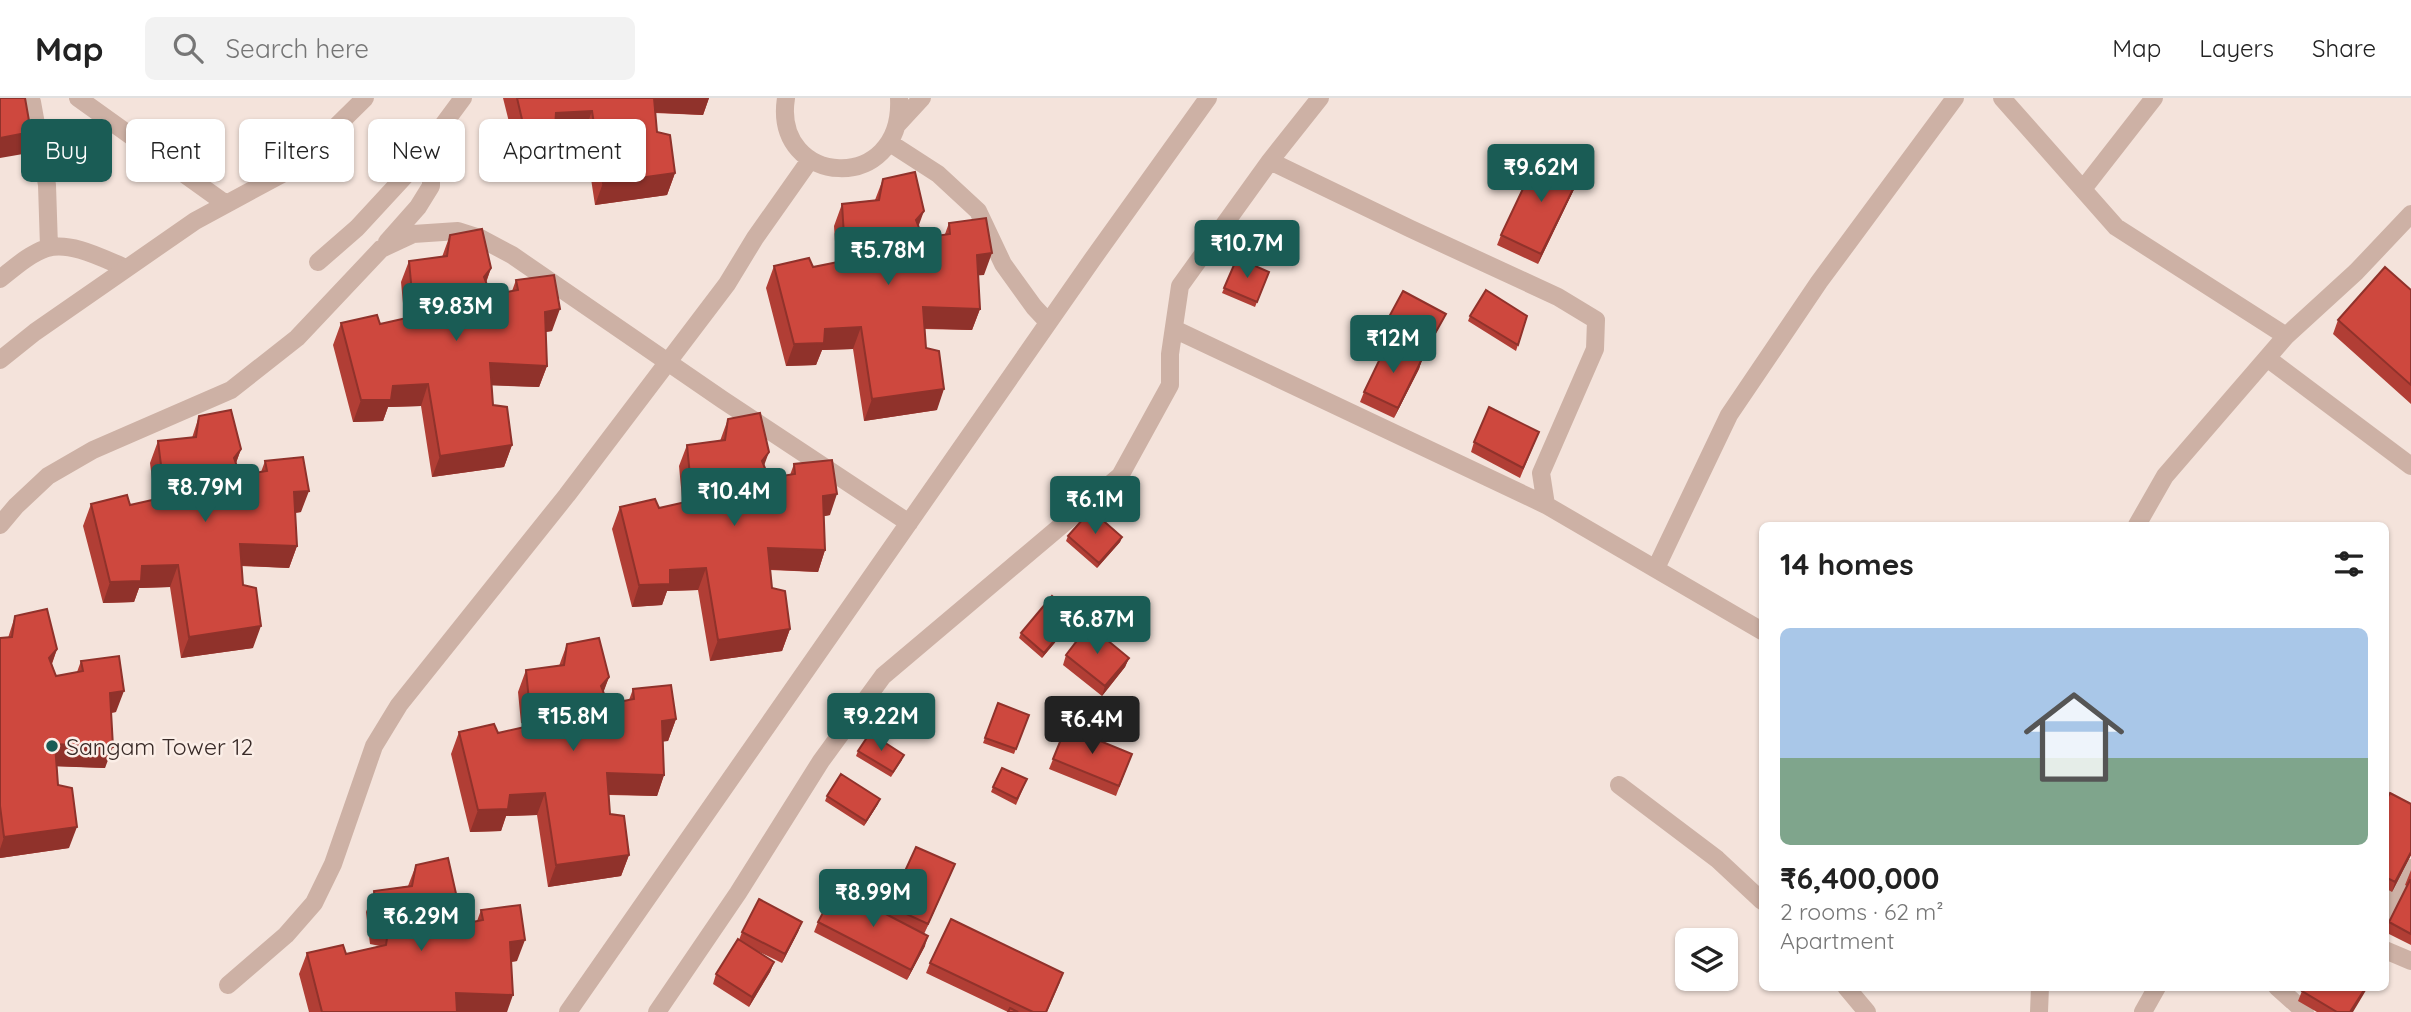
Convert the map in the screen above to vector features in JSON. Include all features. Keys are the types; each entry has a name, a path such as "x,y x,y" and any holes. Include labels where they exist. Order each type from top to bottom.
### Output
{"street":[{"path":"29,98 32,102 47,185 49,247"},
{"path":"78,98 226,204"},
{"path":"0,360 34,332 195,221 295,167 365,98"},
{"path":"448,119 463,98"},
{"path":"786,98 785,122 793,144 810,160 830,168 853,168 874,159 890,143 898,124 922,98"},
{"path":"898,98 898,124"},
{"path":"568,1012 1048,322 1208,98"},
{"path":"657,1012 738,893 821,761 883,676 1120,476 1170,385 1170,354 1180,286 1270,161 1320,98"},
{"path":"1656,568 1729,415 1819,282 1955,98"},
{"path":"2003,98 2116,227 2286,336"},
{"path":"2083,190 2154,98"},
{"path":"890,143 938,174 978,212 1003,264 1048,322"},
{"path":"228,985 286,935 314,903 333,863 374,746 399,705 567,495 727,284 755,238 810,160"},
{"path":"1270,161 1558,297 1596,320 1595,349 1541,473 1546,505"},
{"path":"318,262 357,228 400,182"},
{"path":"0,525 48,476 93,450 231,390 297,338 418,207 431,182"},
{"path":"2139,522 2165,475 2286,336 2356,272 2410,216"},
{"path":"381,249 414,233 458,231 480,237 512,255 909,523"},
{"path":"0,279 27,258 49,247 80,249 126,268"},
{"path":"1174,330 1546,505 1759,629"},
{"path":"2267,358 2411,466"},
{"path":"1619,785 1717,859 1759,898"},
{"path":"2389,909 2411,868"},
{"path":"2389,952 2411,961"},
{"path":"1849,991 1867,1012"},
{"path":"2039,1012 2040,991"},
{"path":"2143,1012 2155,991"},
{"path":"2281,991 2305,1012"}],"building":[{"path":"0,98 25,98 29,119 21,119 21,134 0,138"},
{"path":"517,98 654,98 657,132 670,135 675,173 646,177 646,119 593,119 592,111 556,113 556,119 522,119"},
{"path":"1540,153 1581,173 1541,254 1501,235"},
{"path":"915,172 924,211 916,220 923,238 950,234 949,223 986,218 992,253 977,255 980,309 923,307 926,348 939,351 944,389 872,399 861,327 825,329 824,343 794,344 774,266 809,258 813,267 853,259 856,238 844,236 842,204 879,200 883,179"},
{"path":"482,229 491,268 484,277 491,295 518,290 516,280 554,275 560,309 545,312 547,366 490,363 493,405 507,407 512,445 440,456 428,384 393,386 391,400 361,400 341,323 377,315 380,324 420,315 423,295 412,293 409,261 447,256 450,235"},
{"path":"1237,258 1269,272 1257,302 1224,288"},
{"path":"2385,267 2411,290 2411,385 2338,320"},
{"path":"1486,290 1527,316 1518,345 1470,316"},
{"path":"1403,291 1446,314 1432,339 1390,315"},
{"path":"1388,342 1422,359 1398,408 1364,392"},
{"path":"1489,407 1539,432 1523,468 1474,442"},
{"path":"231,410 241,449 234,458 240,475 267,471 265,461 303,457 309,491 294,492 297,546 240,544 243,585 256,588 261,626 189,637 178,565 142,566 141,581 110,582 91,504 127,495 130,505 170,496 173,476 162,473 158,441 196,437 199,416"},
{"path":"760,413 769,452 762,461 769,478 795,474 794,464 832,460 837,494 823,496 825,550 768,548 772,588 785,591 790,629 718,640 706,568 670,570 670,584 639,585 620,507 655,499 659,508 699,499 702,479 690,476 687,445 725,440 728,419"},
{"path":"1091,510 1122,537 1099,563 1068,536"},
{"path":"1052,596 1075,616 1044,653 1021,633"},
{"name":"Sangam Tower 12","path":"47,609 57,649 49,658 56,676 83,671 81,661 119,656 124,691 110,693 113,747 55,744 58,785 72,788 77,827 4,837 0,806 0,638 12,637 15,616"},
{"path":"1089,625 1129,658 1105,686 1066,655"},
{"path":"599,638 609,677 601,686 608,704 634,699 633,689 671,685 676,719 662,721 664,775 607,773 610,814 624,816 629,855 556,865 545,793 510,795 508,809 478,810 459,732 494,724 498,733 538,724 540,704 529,701 526,670 564,665 567,644"},
{"path":"998,703 1029,715 1016,749 985,738"},
{"path":"1066,727 1132,754 1119,786 1053,759"},
{"path":"870,733 904,755 893,772 858,751"},
{"path":"1002,768 1027,779 1017,799 993,787"},
{"path":"841,774 880,799 866,821 827,796"},
{"path":"2389,795 2411,804 2411,852 2395,882 2389,879"},
{"path":"916,847 955,864 928,924 889,906"},
{"path":"448,858 457,898 450,907 456,925 483,920 481,910 520,905 525,940 510,942 513,995 456,993 457,1012 322,1012 307,953 343,945 346,954 386,945 389,925 378,922 374,891 412,886 416,865"},
{"path":"2411,880 2411,934 2389,922"},
{"path":"836,888 928,936 911,970 818,922"},
{"path":"759,899 802,922 785,954 742,932"},
{"path":"951,919 1063,973 1046,1012 1033,1012 930,963"},
{"path":"738,939 774,962 752,997 716,974"},
{"path":"2302,991 2363,991 2350,1012 2337,1012"}],"place":[{"name":"Sangam Tower 12","path":"52,746"}]}
